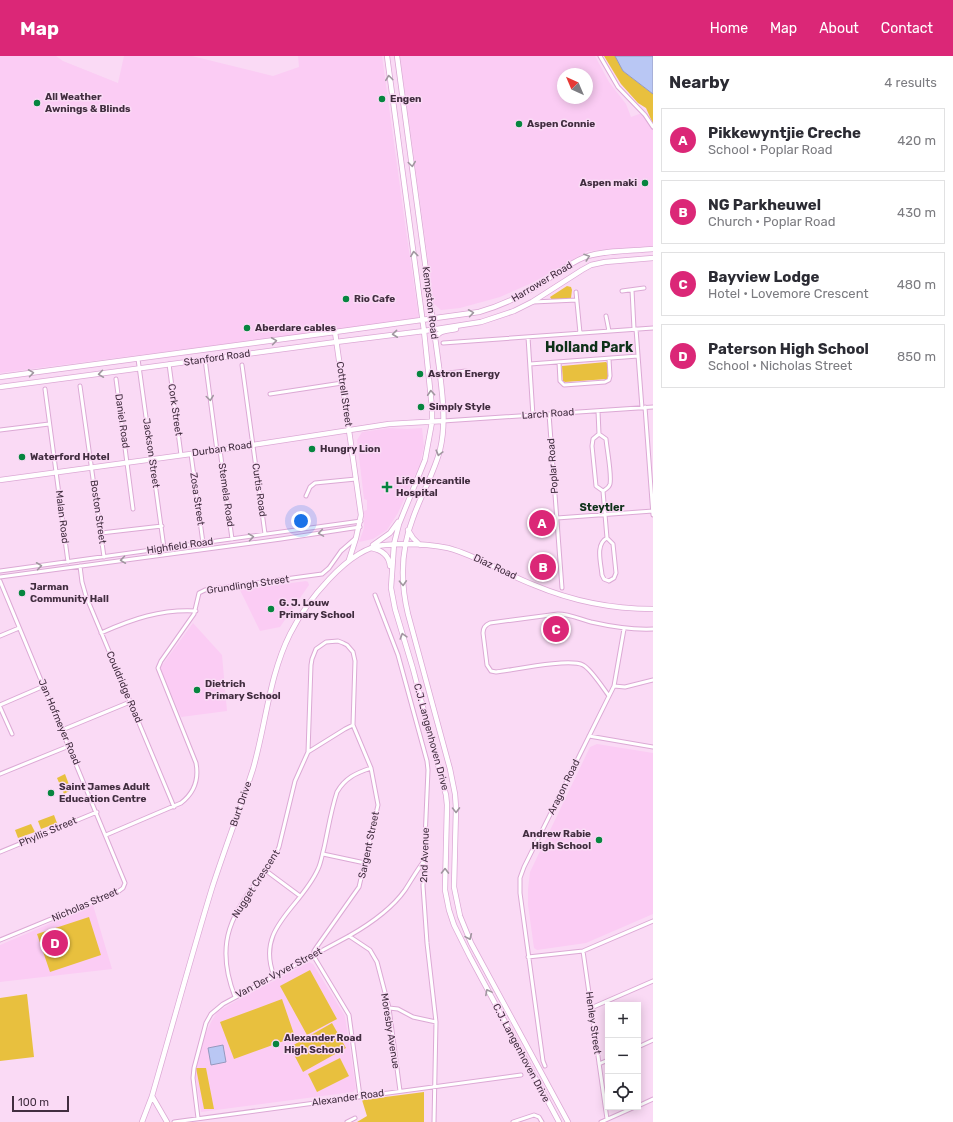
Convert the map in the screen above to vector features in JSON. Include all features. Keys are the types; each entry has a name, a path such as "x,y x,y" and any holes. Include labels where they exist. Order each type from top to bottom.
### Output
{"main road":[{"name":"Kempston Road","path":"387,56 424,331 431,393 432,422 429,443 423,466 403,514 394,544"},
{"name":"Kempston Road","path":"397,56 440,374 443,421 442,440 435,464 408,530 405,545"},
{"name":"Harrower Road","path":"432,318 479,312 509,302 587,256 602,253 653,249"},
{"name":"Harrower Road","path":"434,329 466,325 502,316 532,302 591,265 605,262 653,258"},
{"name":"Stanford Road","path":"0,377 432,318"},
{"path":"435,340 437,334 440,332 461,328 466,325"},
{"name":"Stanford Road","path":"0,387 434,329"},
{"name":"Cottrell Street","path":"335,332 361,521 348,562"},
{"name":"Durban Road","path":"0,480 254,445 389,424 443,421"},
{"path":"370,548 390,533 403,514"},
{"path":"408,530 420,545"},
{"name":"C.J. Langenhoven Drive","path":"394,544 391,582 392,596 446,795 445,880 449,910 459,937 559,1122"},
{"name":"Burt Drive","path":"142,1122 152,1096 212,887 252,770 264,725 275,673 289,636 302,613 322,586 359,553 382,545 405,545"},
{"name":"C.J. Langenhoven Drive","path":"405,545 402,575 404,599 450,768 455,794 456,826 454,880 457,907 471,943 568,1122"},
{"name":"Diaz Road","path":"405,545 435,546 455,550 535,586 576,600 618,607 653,609"},
{"path":"370,548 382,551 388,557 391,582"},
{"path":"152,1096 167,1122"}],"street":[{"path":"600,56 618,87 645,115 653,127"},
{"path":"622,291 644,288"},
{"path":"632,290 653,515"},
{"path":"576,292 580,333"},
{"path":"532,302 577,300"},
{"path":"606,316 609,331"},
{"path":"443,343 653,328"},
{"path":"528,337 533,416"},
{"path":"530,364 638,356"},
{"name":"Jackson Street","path":"138,359 164,548"},
{"name":"Stemela Road","path":"205,359 232,539"},
{"path":"559,362 560,381 562,384 605,382 609,380 610,376 609,359"},
{"name":"Cork Street","path":"169,364 181,455"},
{"name":"Curtis Road","path":"242,365 265,534"},
{"path":"440,374 466,371"},
{"name":"Daniel Road","path":"116,379 133,509"},
{"path":"270,394 342,383"},
{"name":"Boston Street","path":"80,386 104,557"},
{"name":"Malan Road","path":"44,389 68,562"},
{"name":"Larch Road","path":"443,421 653,407"},
{"path":"598,411 599,434 606,440 610,472 610,483 608,488 603,492"},
{"name":"Poplar Road","path":"549,414 562,588"},
{"path":"0,430 49,424"},
{"path":"599,434 593,439 592,446 596,486 603,492 607,538 613,544 616,573 614,578 609,583 602,575 600,547 602,541 607,538"},
{"name":"Zosa Street","path":"191,454 203,543"},
{"path":"306,496 313,484 356,479"},
{"path":"557,518 653,511"},
{"name":"Highfield Road","path":"0,571 361,521"},
{"path":"101,533 162,526"},
{"name":"Highfield Road","path":"0,577 360,527"},
{"name":"Grundlingh Street","path":"174,807 186,800 192,792 196,780 197,768 194,756 158,668 161,661 196,610 198,595 201,592 322,574 329,568 341,551 356,538"},
{"name":"Couldridge Road","path":"80,566 84,592 174,807"},
{"name":"Jan Hofmeyer Road","path":"0,581 125,880 125,885"},
{"name":"2nd Avenue","path":"376,595 398,655 428,761 423,886 427,943 436,1022 434,1122"},
{"path":"101,633 140,617 181,610 196,610"},
{"path":"609,696 586,668 576,663 562,663 496,672 491,671 487,665 483,630 486,625 490,623 558,614 565,614 582,620 624,629 653,629"},
{"path":"0,636 20,628"},
{"name":"Aragon Road","path":"545,1066 543,1061 528,957 519,883 521,874 614,686 624,629"},
{"name":"Sargent Street","path":"313,955 318,945 358,890 378,805 371,768 354,725 355,676 353,652 347,645 338,641 333,641"},
{"name":"Nugget Crescent","path":"235,997 228,977 226,965 225,953 228,931 238,908 278,852 294,781 308,752 312,658 316,649 320,645 333,641"},
{"path":"614,686 625,687 653,680"},
{"path":"12,734 0,706 44,686"},
{"path":"62,730 130,702"},
{"path":"308,752 336,734 354,725"},
{"path":"589,736 653,747"},
{"path":"0,774 69,746"},
{"path":"274,976 269,961 269,950 272,938 281,921 319,869 334,800 339,788 351,776 371,768"},
{"path":"106,835 174,807"},
{"name":"Phyllis Street","path":"0,852 97,812"},
{"path":"322,854 365,863"},
{"name":"Van Der Vyver Street","path":"198,1118 193,1074 203,1033 211,1014 223,1004 235,997 362,929 380,916 405,890 424,860"},
{"path":"265,870 300,896"},
{"name":"Nicholas Street","path":"0,940 119,891 125,885"},
{"path":"528,957 583,951 653,921"},
{"name":"Moresby Avenue","path":"349,936 367,948 373,954 377,962 389,1008 400,1091"},
{"name":"Henley Street","path":"583,951 607,1119"},
{"path":"313,955 349,1015 360,1096"},
{"path":"591,1008 653,981"},
{"path":"389,1008 398,1009 413,1016 436,1022"},
{"path":"641,1046 653,1040"},
{"path":"599,1064 605,1061"},
{"name":"Alexander Road","path":"174,1122 521,1075"},
{"path":"641,1105 653,1099"},
{"path":"601,1122 628,1110"},
{"path":"513,1122 534,1115 539,1117 542,1121"},
{"path":"347,1122 355,1118"}],"shaded area":[{"path":"0,56 56,56 63,61 118,83 124,56 192,56 273,76 299,67 298,56 382,56 419,319 0,373"},
{"path":"400,56 595,56 609,82 626,104 631,117 642,113 653,129 653,246 588,251 534,282 500,297 460,308 441,310 434,304"},
{"path":"604,56 615,56 623,71 653,94 653,124 646,108 638,103 621,84"},
{"path":"567,286 571,287 572,290 571,298 552,300 550,297"},
{"path":"606,362 607,379 563,381 562,366"},
{"name":"Life Mercantile Hospital","path":"389,428 422,428 424,446 420,464 398,513 387,530 373,539 359,542 364,528 364,511 367,510 367,500 364,499 357,440 362,432"},
{"name":"G. J. Louw Primary School","path":"306,581 309,585 280,627 260,631 240,590"},
{"name":"Dietrich Primary School","path":"193,623 222,655 227,711 181,717 160,668"},
{"name":"Andrew Rabie High School","path":"597,744 653,753 653,914 586,943 537,950 534,948 528,905 530,872 590,747"},
{"path":"65,774 71,790 64,794 57,778"},
{"path":"54,815 57,823 41,829 38,821"},
{"path":"31,824 35,832 18,838 15,830"},
{"path":"93,905 112,969 0,982 0,945"},
{"path":"89,917 101,955 50,972 37,934"},
{"name":"Alexander Road High School","path":"309,962 313,964 345,1016 356,1089 353,1092 201,1112 195,1072 205,1035 217,1012"},
{"path":"310,970 337,1019 307,1035 280,986"},
{"path":"27,994 34,1057 0,1061 0,998"},
{"path":"282,999 295,1037 234,1059 220,1022"},
{"path":"332,1023 346,1048 303,1072 290,1047"},
{"path":"340,1058 349,1076 317,1092 308,1074"},
{"path":"196,1068 206,1068 214,1109 204,1109"},
{"path":"424,1092 424,1122 357,1122 367,1116 362,1100"}],"water":[{"path":"615,56 653,56 653,94 623,71"},
{"path":"223,1045 226,1062 211,1065 208,1048"}],"place":[{"name":"Engen","path":"382,99"},
{"name":"All Weather Awnings & Blinds","path":"37,103"},
{"name":"Aspen Connie","path":"519,124"},
{"name":"Aspen maki","path":"645,183"},
{"name":"Rio Cafe","path":"346,299"},
{"name":"Aberdare cables","path":"247,328"},
{"name":"Astron Energy","path":"420,374"},
{"name":"Simply Style","path":"421,407"},
{"name":"Hungry Lion","path":"312,449"},
{"name":"Waterford Hotel","path":"22,457"},
{"name":"Life Mercantile Hospital","path":"387,487"},
{"name":"Pikkewyntjie Creche","path":"542,523"},
{"name":"NG Parkheuwel","path":"543,567"},
{"name":"Jarman Community Hall","path":"22,593"},
{"name":"G. J. Louw Primary School","path":"271,609"},
{"name":"Bayview Lodge","path":"556,629"},
{"name":"Dietrich Primary School","path":"197,690"},
{"name":"Saint James Adult Education Centre","path":"51,793"},
{"name":"Andrew Rabie High School","path":"599,840"},
{"name":"Paterson High School","path":"55,943"},
{"name":"Alexander Road High School","path":"276,1044"}],"district":[{"name":"Holland Park","path":"589,347"},
{"name":"Steytler","path":"602,507"}]}
